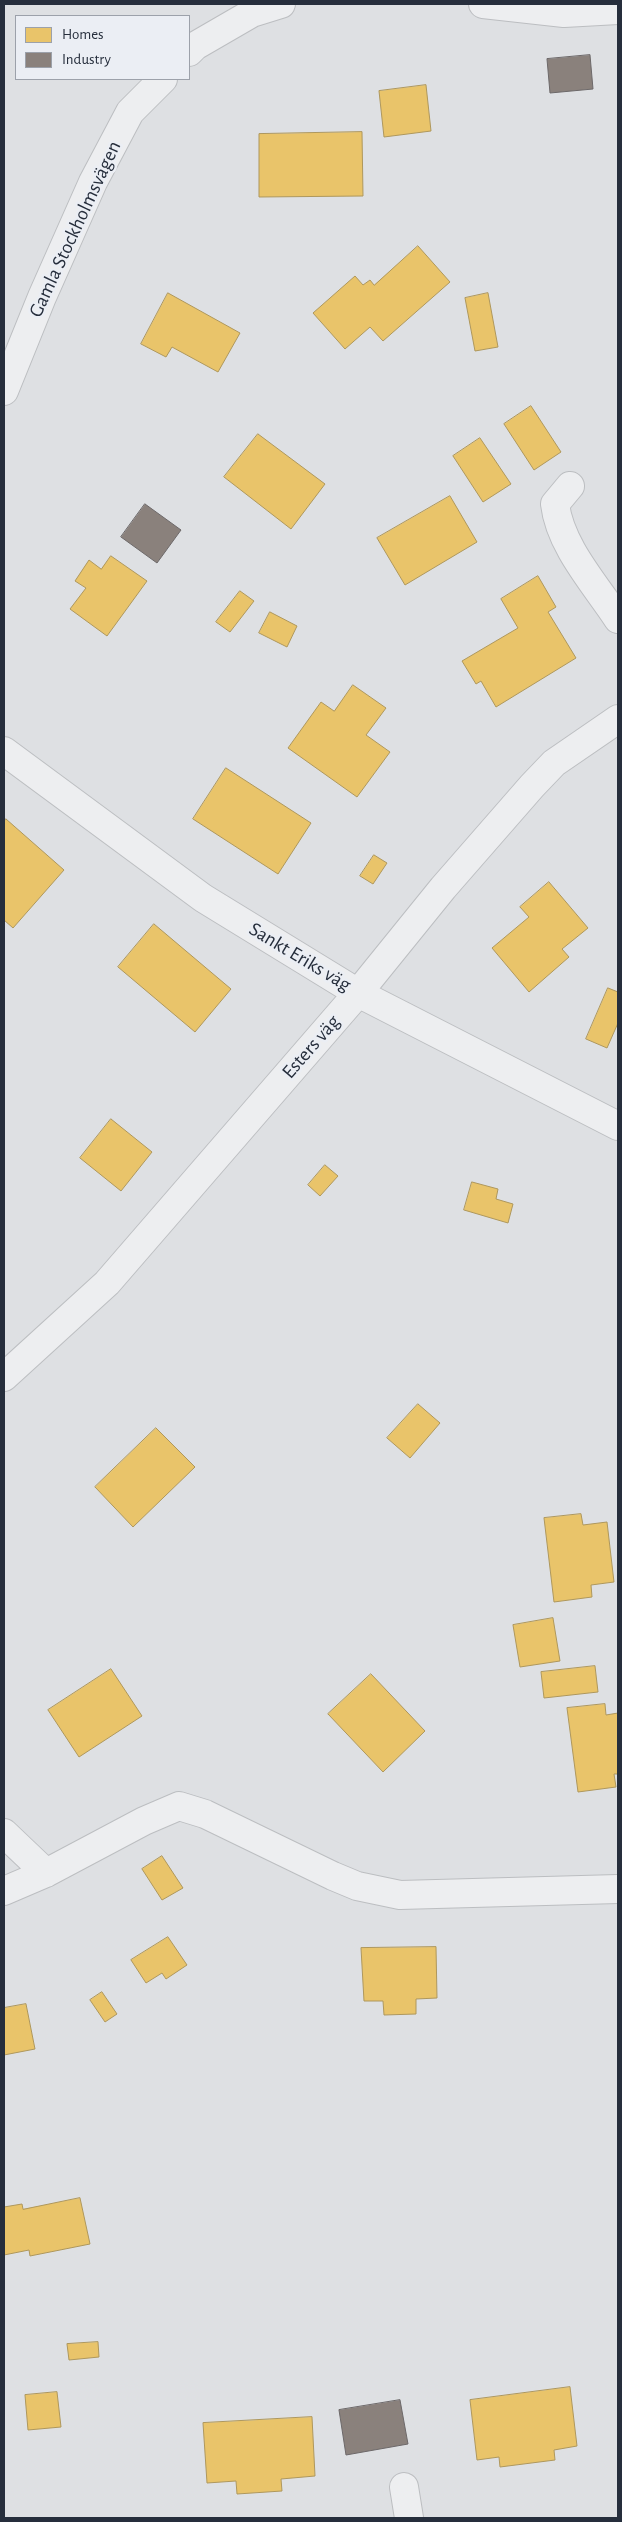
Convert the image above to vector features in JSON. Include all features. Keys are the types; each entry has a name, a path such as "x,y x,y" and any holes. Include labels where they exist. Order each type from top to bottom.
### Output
{"street":[{"path":"190,51 195,46 252,12 281,4"},
{"path":"483,4 564,12 618,10"},
{"name":"Gamla Stockholmsvägen","path":"4,391 42,297 93,182 130,112 162,80"},
{"path":"570,486 555,504 557,521 568,545 618,619"},
{"name":"Esters väg","path":"4,1377 107,1283 358,993 443,888 543,774 554,763 618,720"},
{"name":"Sankt Eriks väg","path":"4,751 127,844 203,898 358,993 618,1126"},
{"path":"4,1891 46,1873 144,1821 179,1806 205,1814 333,1876 377,1891 400,1895 618,1889"},
{"path":"4,1833 46,1873"},
{"path":"404,2487 409,2518"}],"building: Homes":[{"path":"426,85 431,131 384,137 379,91"},
{"path":"362,132 363,196 259,197 259,134"},
{"path":"418,246 450,282 383,341 370,327 345,349 313,313 355,276 363,285 370,280 374,285"},
{"path":"168,293 240,333 218,372 172,347 166,357 141,344"},
{"path":"488,293 498,347 475,351 465,298"},
{"path":"531,406 561,452 534,470 504,424"},
{"path":"258,434 325,484 291,529 224,477"},
{"path":"480,438 511,484 483,502 453,456"},
{"path":"450,496 477,542 405,585 377,538"},
{"path":"111,556 147,581 107,636 70,609 86,588 75,581 89,560 101,569"},
{"path":"538,576 556,607 548,612 576,658 496,707 481,681 476,684 462,661 518,628 501,599"},
{"path":"240,591 254,601 230,632 216,622"},
{"path":"270,612 297,626 287,647 259,633"},
{"path":"353,685 386,708 366,735 390,752 357,797 288,748 321,702 334,711"},
{"path":"226,768 311,823 278,874 193,819"},
{"path":"6,819 64,870 13,928 4,920 4,822"},
{"path":"374,855 387,863 373,884 360,876"},
{"path":"549,882 588,928 562,949 569,957 529,992 492,948 529,917 520,907"},
{"path":"154,924 231,989 195,1032 118,967"},
{"path":"608,988 618,992 618,1023 607,1048 586,1039"},
{"path":"111,1119 152,1152 121,1191 80,1158"},
{"path":"325,1165 338,1176 320,1196 308,1185"},
{"path":"472,1182 498,1189 496,1199 513,1204 508,1223 464,1210"},
{"path":"418,1404 440,1423 410,1458 387,1438"},
{"path":"156,1428 195,1467 133,1527 95,1487"},
{"path":"581,1514 583,1525 607,1522 614,1582 591,1585 592,1597 554,1602 544,1518"},
{"path":"553,1618 560,1661 520,1667 513,1625"},
{"path":"595,1666 598,1692 544,1698 541,1672"},
{"path":"111,1669 142,1716 79,1757 48,1710"},
{"path":"371,1674 425,1731 383,1772 328,1714"},
{"path":"605,1704 606,1715 618,1713 618,1774 614,1774 616,1787 578,1792 567,1708"},
{"path":"162,1856 183,1888 162,1900 142,1869"},
{"path":"168,1937 187,1965 166,1979 162,1973 146,1983 131,1960"},
{"path":"436,1947 437,1998 416,1999 416,2014 384,2015 383,2001 364,2001 361,1948"},
{"path":"102,1992 117,2014 105,2022 90,2000"},
{"path":"26,2004 35,2049 4,2055 4,2008"},
{"path":"80,2198 90,2244 30,2256 29,2250 4,2255 4,2207 22,2204 23,2209"},
{"path":"98,2342 99,2357 69,2360 67,2344"},
{"path":"570,2387 577,2446 554,2450 555,2460 500,2467 499,2457 477,2460 470,2400"},
{"path":"57,2392 61,2427 28,2430 25,2395"},
{"path":"312,2417 315,2476 281,2479 282,2491 237,2494 236,2481 207,2483 203,2423"}],"building: Industry":[{"path":"590,55 593,89 550,93 547,59"},
{"path":"145,504 181,530 157,563 121,537"},
{"path":"400,2400 408,2444 346,2455 339,2410"}]}
